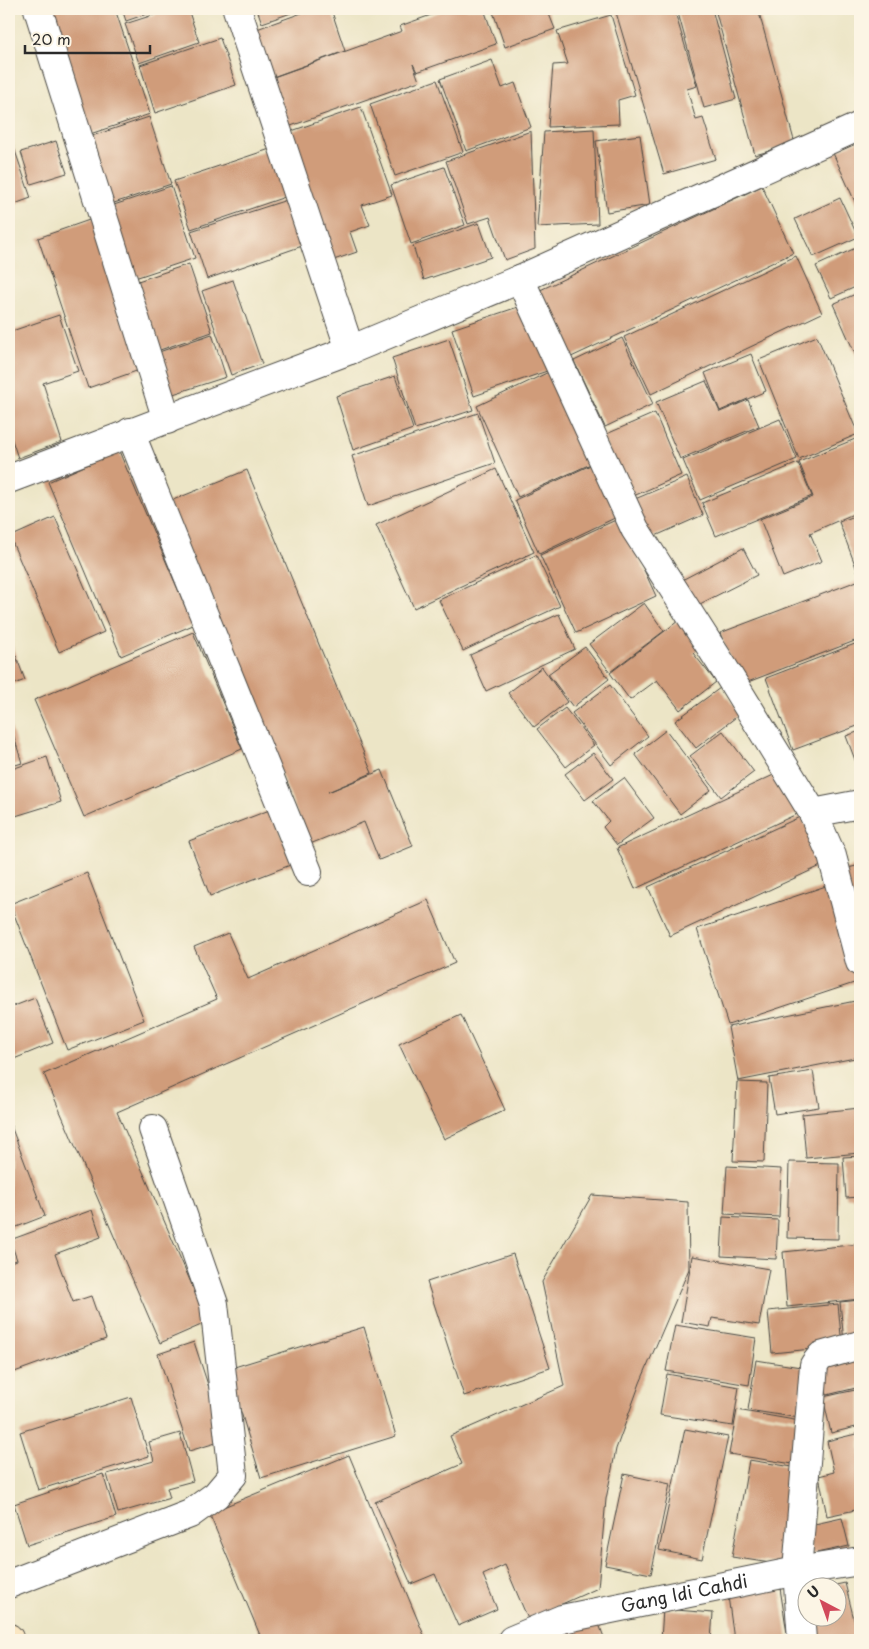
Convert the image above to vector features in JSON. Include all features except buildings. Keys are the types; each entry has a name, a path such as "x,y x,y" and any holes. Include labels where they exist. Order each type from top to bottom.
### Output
{"street":[{"path":"38,9 167,420"},
{"path":"237,9 350,350"},
{"path":"9,479 350,350 520,279 860,126"},
{"path":"520,279 635,529 724,668 813,813 832,856 860,962"},
{"path":"130,432 308,872"},
{"path":"813,813 860,804"},
{"path":"9,1584 190,1514 216,1495 233,1475 214,1304 153,1129"},
{"path":"802,1640 797,1571 814,1365 820,1356 860,1345"},
{"name":"Gang Idi Cahdi","path":"512,1640 562,1619 797,1571 860,1561"}]}
